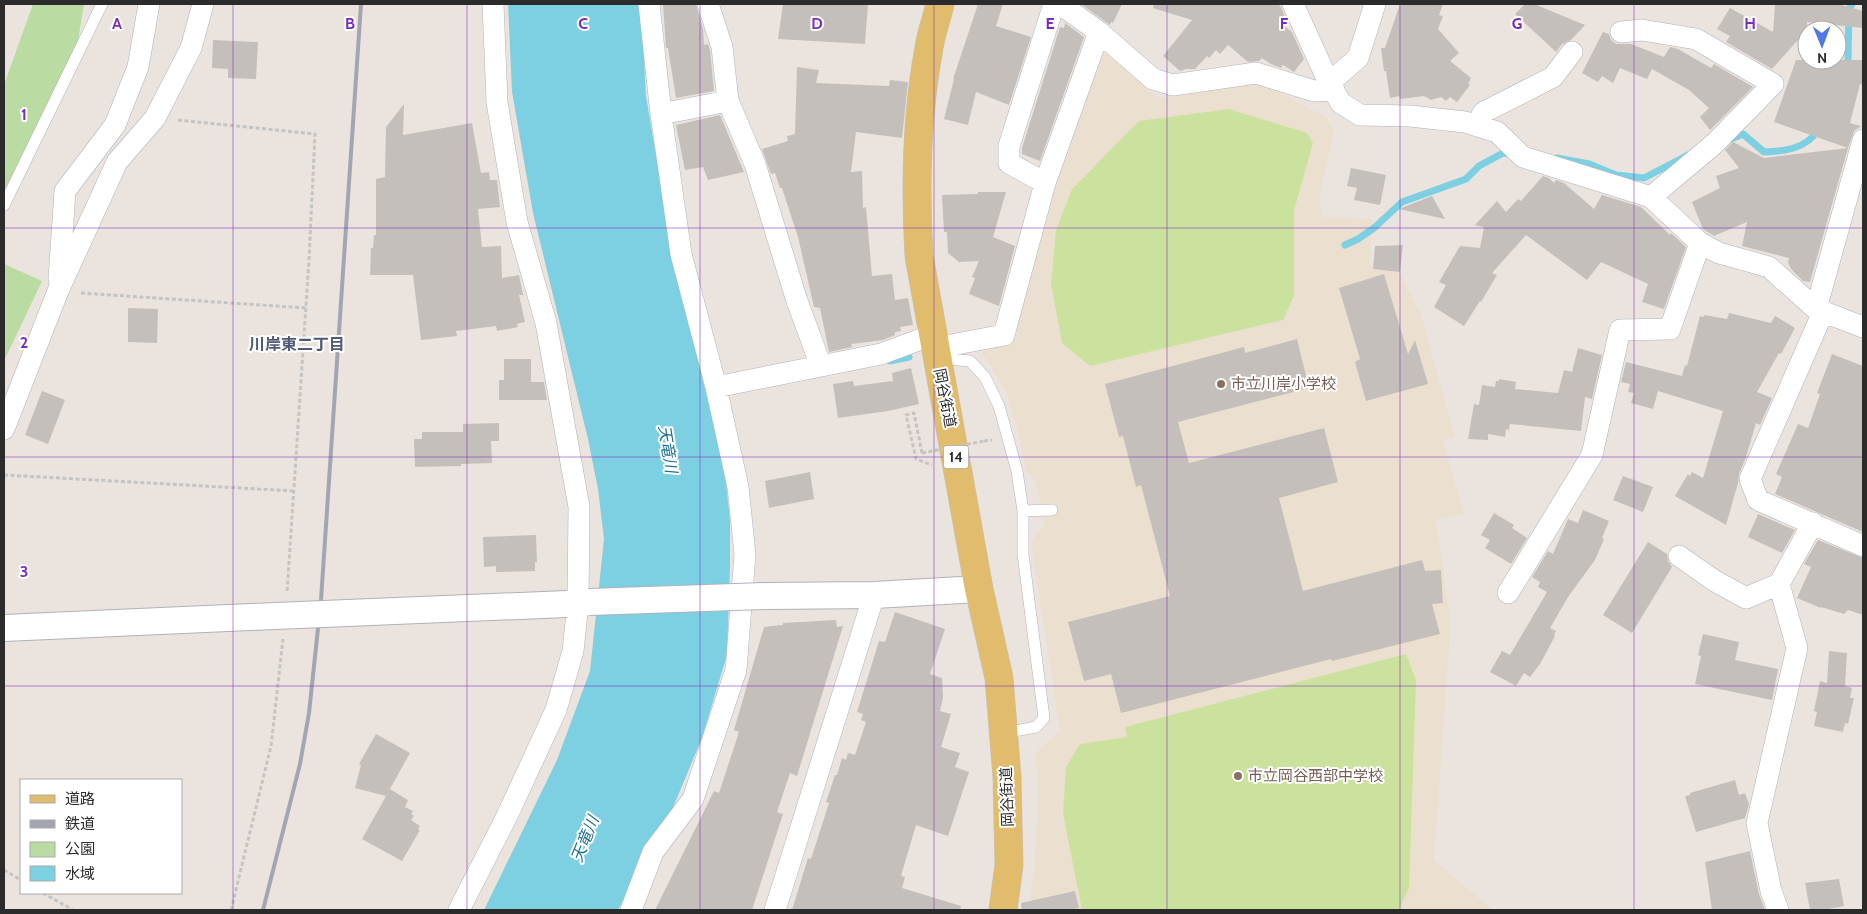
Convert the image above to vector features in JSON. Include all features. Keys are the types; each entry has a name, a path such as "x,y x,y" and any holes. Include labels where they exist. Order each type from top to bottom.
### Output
{"main road":[{"name":"岡谷街道","path":"940,4 929,48 919,129 916,201 918,256 959,470 979,589 1000,678 1007,777 1009,865 1003,910"}],"street":[{"path":"58,291 65,191 115,125 138,67 149,4"},
{"path":"4,429 58,291 117,162 155,118 191,48 203,4"},
{"path":"459,910 507,816 556,710 573,651 578,603 580,507 546,323 517,222 497,102 493,4"},
{"path":"631,910 653,852 693,799 736,670 745,554 738,487 716,387 681,254 661,114 649,4"},
{"path":"708,4 722,47 728,101 755,164 797,301 821,366"},
{"path":"1045,183 1009,163 1009,146 1054,4"},
{"path":"1060,4 1098,32 1153,79 1173,85 1256,73 1314,91 1331,86 1358,58 1375,4"},
{"path":"1292,4 1341,103 1360,115 1410,116 1476,125 1496,132 1523,156 1652,197 1700,243 1719,253 1769,267 1820,311 1863,327"},
{"path":"1621,32 1642,30 1696,39 1773,84 1714,144 1652,197"},
{"path":"716,387 881,354 1004,335 1045,183 1098,32"},
{"path":"1476,125 1484,112 1554,76 1572,52"},
{"path":"661,114 728,101"},
{"path":"1863,140 1854,206 1820,311 1750,479 1758,500 1863,546"},
{"path":"1508,593 1592,455 1620,330 1670,329 1700,243"},
{"path":"1678,556 1746,598 1778,584 1813,523"},
{"path":"1778,584 1796,648 1757,823 1771,891 1778,910"},
{"path":"4,628 578,603 766,596 874,595 979,589"},
{"path":"775,910 874,595"}],"lane":[{"path":"4,205 102,4"},
{"path":"935,347 970,361 985,377 999,406 1017,471 1023,511 1023,554 1044,718 1036,727 1004,733"},
{"path":"1023,511 1052,510"}],"path":[{"path":"155,118 314,134 306,308 294,491 281,617 271,746 231,910"},
{"path":"58,291 306,308"},
{"path":"916,459 906,415 914,413 922,453 984,441"},
{"path":"4,475 294,491"},
{"path":"4,870 20,879"},
{"path":"45,894 73,910"}],"shaded area":[{"name":"市立川岸小学校","path":"1099,48 1159,98 1257,81 1325,116 1334,132 1319,199 1322,217 1373,220 1369,265 1399,272 1421,314 1455,437 1443,440 1464,514 1436,520 1450,619 1450,634 1434,860 1493,910 1029,910 1034,870 1038,800 1036,752 1060,731 1031,544 1035,533 1045,527 1037,488 1032,476 1026,471 1017,428 1006,392 984,356 973,344 1010,335 1046,197"}],"green space":[{"path":"33,4 84,4 75,59 4,193 4,85"},
{"path":"1229,109 1307,133 1313,143 1294,211 1294,296 1283,320 1090,366 1062,343 1051,284 1056,230 1072,189 1139,121"},
{"path":"4,264 42,281 4,361"},
{"name":"市立岡谷西部中学校","path":"1406,654 1416,680 1409,888 1399,910 1082,910 1063,814 1066,767 1080,744 1127,737 1125,727"}],"water":[{"name":"天竜川","path":"508,4 641,4 646,96 670,239 725,474 730,520 727,655 702,738 669,817 618,910 484,910 557,760 590,671 604,539 598,489 588,439 533,213 512,92"}],"building":[{"path":"663,4 696,4 703,29 704,45 708,44 710,50 714,91 676,98 668,48 666,48"},
{"path":"783,4 868,4 865,44 778,39"},
{"path":"978,4 1003,4 996,26 1031,37 1009,105 976,92 968,125 944,119 953,79"},
{"path":"1081,4 1122,4 1113,23 1111,22 1110,25"},
{"path":"1154,4 1278,4 1287,22 1284,26 1292,32 1304,59 1294,72 1283,65 1281,68 1262,58 1259,61 1248,62 1228,45 1220,54 1216,50 1209,58 1207,56 1195,69 1180,71 1163,56 1192,20 1153,8"},
{"path":"1400,4 1443,4 1439,15 1443,16 1438,29 1459,53 1450,61 1471,78 1468,84 1470,85 1457,102 1450,97 1446,101 1441,97 1431,100 1424,96 1400,99 1399,96 1390,98 1381,48 1385,48"},
{"path":"1525,4 1534,4 1585,25 1571,40 1562,44 1556,52 1515,14"},
{"path":"1775,4 1838,4 1863,11 1863,28 1847,26 1847,20 1797,20 1797,41 1772,69 1726,42 1730,36 1717,29 1730,8 1773,32"},
{"path":"1065,23 1084,37 1040,161 1022,154 1022,148 1060,27 1064,28"},
{"path":"1603,32 1609,34 1611,40 1616,44 1631,44 1664,57 1670,47 1678,49 1711,68 1714,64 1753,87 1710,130 1700,117 1709,108 1689,90 1652,69 1647,79 1620,68 1613,83 1602,76 1598,82 1582,73"},
{"path":"213,40 258,42 256,79 228,78 228,69 212,68"},
{"path":"1796,60 1797,70 1847,70 1847,60 1863,60 1863,85 1860,84 1850,123 1861,126 1854,131 1848,148 1774,122"},
{"path":"797,67 819,70 816,83 889,86 890,80 908,82 902,138 856,132 851,172 862,171 863,208 866,207 872,276 892,274 895,300 908,298 913,325 900,327 901,331 895,332 895,335 883,340 851,344 852,347 829,352 820,308 814,307 798,237 782,188 780,188 775,173 771,174 762,149 788,141 787,136 795,134"},
{"path":"404,104 403,135 472,123 481,173 489,172 490,180 497,180 500,207 478,209 482,247 501,246 502,278 519,275 523,295 519,295 525,322 517,324 518,327 497,331 496,326 456,331 457,336 421,340 413,275 370,275 371,248 373,248 374,235 376,235 376,179 385,177 386,127"},
{"path":"720,115 744,172 708,180 703,167 685,170 676,125"},
{"path":"1733,142 1764,158 1848,148 1810,282 1803,281 1792,270 1788,263 1789,258 1742,246 1747,222 1714,236 1703,229 1692,202 1720,188 1716,176 1739,168 1725,150"},
{"path":"1351,168 1386,175 1380,205 1354,200 1357,188 1347,186"},
{"path":"1543,176 1549,178 1554,183 1556,180 1564,183 1594,209 1602,195 1641,207 1670,235 1671,233 1686,247 1664,309 1642,302 1648,284 1601,262 1587,280 1526,235 1492,273 1497,275 1464,326 1434,307 1446,285 1439,282 1460,246 1480,248 1484,227 1475,225 1497,201 1506,212 1518,199 1521,201"},
{"path":"978,192 1006,192 993,237 1015,246 999,306 969,294 975,278 972,277 979,261 959,262 948,253 947,232 944,232 942,195 978,194"},
{"path":"1432,196 1445,219 1399,209"},
{"path":"1403,245 1400,272 1373,269 1375,246"},
{"path":"1384,274 1408,354 1415,340 1428,384 1366,401 1355,362 1360,359 1339,288"},
{"path":"128,308 158,309 157,343 128,342"},
{"path":"1729,313 1771,323 1775,316 1795,328 1757,392 1772,398 1760,425 1756,423 1739,474 1726,525 1675,496 1688,474 1690,476 1692,472 1703,478 1723,411 1658,391 1653,409 1631,403 1634,393 1628,392 1630,384 1621,382 1626,362 1682,376 1685,365 1687,366 1700,316 1727,319"},
{"path":"1297,339 1309,388 1178,422 1189,463 1324,428 1338,482 1279,498 1303,591 1422,560 1425,571 1441,570 1443,603 1432,604 1440,634 1332,661 1331,659 1121,713 1111,674 1084,681 1068,622 1170,596 1141,485 1136,487 1123,436 1119,437 1105,384 1244,347 1245,353"},
{"path":"1578,348 1602,355 1592,399 1585,397 1581,431 1510,424 1509,430 1506,429 1505,437 1488,434 1488,440 1468,439 1474,404 1479,405 1482,385 1495,387 1496,381 1499,381 1499,379 1516,382 1515,389 1558,393 1564,370 1572,372"},
{"path":"1832,354 1863,366 1863,532 1775,494 1782,477 1776,474 1798,424 1808,428 1820,394 1817,393"},
{"path":"504,359 531,359 531,382 544,382 547,400 499,400 499,380 504,380"},
{"path":"911,368 919,404 888,411 838,418 833,384 853,381 854,386 893,381 892,373"},
{"path":"42,391 65,400 48,444 25,435"},
{"path":"499,423 499,441 491,441 492,463 415,467 414,439 422,439 422,432 463,432 463,424"},
{"path":"810,472 814,499 769,508 765,481"},
{"path":"1623,476 1653,487 1643,512 1613,500"},
{"path":"1583,510 1609,521 1602,538 1604,539 1595,560 1568,597 1550,628 1556,631 1555,636 1540,664 1530,677 1524,673 1516,686 1490,672 1502,651 1510,655 1547,592 1538,587 1540,582 1532,577 1548,551 1553,554 1568,519 1578,523"},
{"path":"1494,513 1514,525 1512,528 1527,538 1511,564 1485,548 1490,540 1481,535"},
{"path":"1758,514 1795,530 1782,553 1748,537"},
{"path":"536,535 537,562 535,562 535,571 496,572 496,566 484,567 483,537"},
{"path":"1818,540 1863,558 1863,615 1848,610 1844,614 1821,608 1797,598 1811,567 1804,564"},
{"path":"1648,542 1667,554 1668,561 1672,567 1632,633 1603,615"},
{"path":"895,612 945,629 930,674 942,678 943,698 940,711 951,714 941,747 960,753 955,767 969,772 948,836 916,825 901,876 905,877 902,888 961,906 960,910 792,910 808,858 811,859 829,803 826,802 835,775 837,775 842,758 846,760 848,753 855,755 866,722 861,720 863,714 857,712 879,641 885,642"},
{"path":"836,620 837,627 843,626 797,776 790,773 777,812 783,814 752,910 655,910 714,791 719,793 739,732 734,730 764,627 783,625 783,623"},
{"path":"1703,634 1739,642 1735,660 1778,669 1772,700 1695,684 1701,656 1698,655"},
{"path":"1829,651 1847,653 1845,686 1852,688 1850,698 1854,698 1848,724 1845,723 1843,732 1814,726 1817,712 1814,711 1820,681 1827,683"},
{"path":"376,734 410,753 386,796 355,788 361,765 359,764"},
{"path":"1735,780 1739,795 1745,793 1749,804 1745,818 1696,832 1685,796"},
{"path":"390,789 408,800 405,807 413,811 411,814 414,816 411,820 420,826 418,830 420,830 402,861 362,839"},
{"path":"1750,851 1759,894 1765,910 1712,910 1705,862"},
{"path":"1839,879 1844,906 1823,910 1810,910 1805,883"},
{"path":"1075,891 1079,908 1068,910 1022,910 1021,903"}],"waterway":[{"path":"1847,62 1849,9 1852,4"},
{"path":"1729,140 1743,134 1764,152 1780,151 1801,145 1818,130"},
{"path":"1345,245 1374,228 1402,202 1466,179 1479,166 1503,153 1512,154"},
{"path":"1557,158 1589,164 1616,175 1644,178 1688,155"},
{"path":"890,361 909,357"}],"railway":[{"path":"263,910 300,764 309,713 321,600 361,4"}],"place":[{"name":"市立川岸小学校","path":"1221,384"},
{"name":"市立岡谷西部中学校","path":"1238,776"}],"district":[{"name":"川岸東二丁目","path":"297,344"}]}
